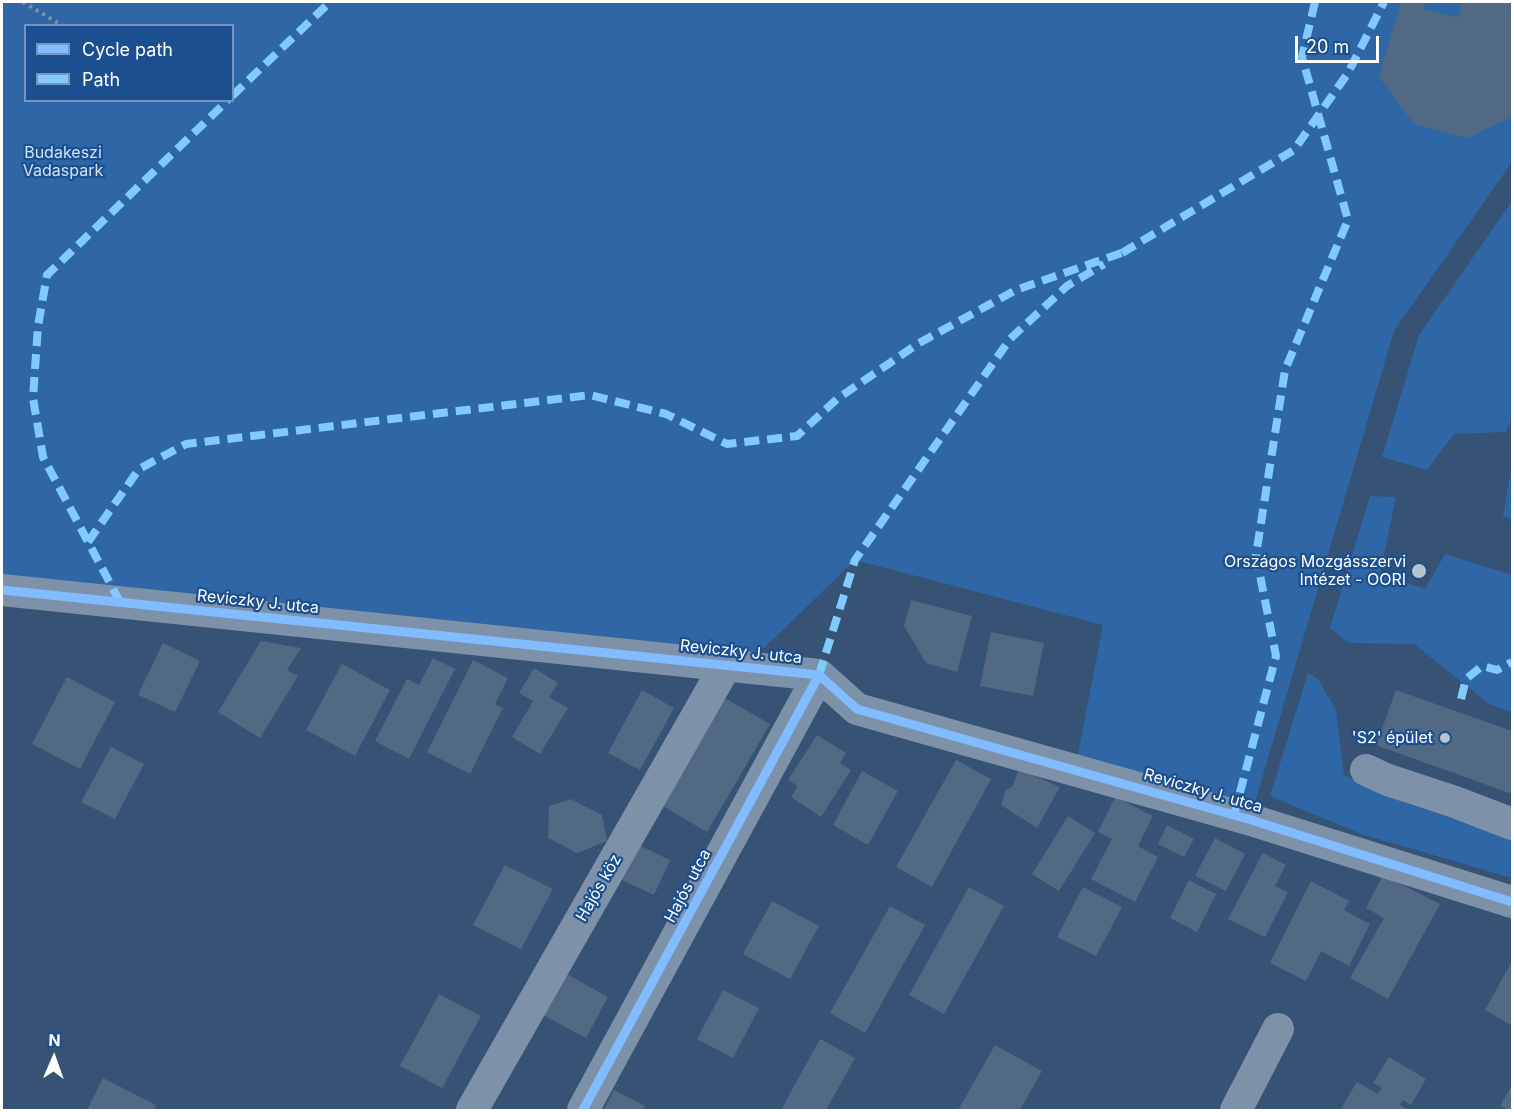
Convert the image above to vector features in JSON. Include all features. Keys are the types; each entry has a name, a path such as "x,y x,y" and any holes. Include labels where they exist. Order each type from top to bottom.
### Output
{"street":[{"name":"Reviczky J. utca","path":"2,590 819,675 857,709 1248,819 1512,902"},
{"name":"Hajós köz","path":"472,1110 726,665"},
{"name":"Hajós utca","path":"583,1110 819,675"},
{"path":"1366,770 1512,824"},
{"path":"1236,1110 1278,1029"}],"path":[{"path":"23,2 60,24"}],"green space":[{"name":"Budakeszi Vadaspark","path":"2,2 1512,2 1512,162 1394,331 1250,819 1076,764 1103,625 855,560 759,653 2,575"},
{"path":"1512,201 1512,418 1506,432 1454,434 1427,470 1382,457 1419,335"},
{"path":"1512,463 1512,519 1503,516"},
{"path":"1370,496 1396,497 1380,574 1425,589 1445,554 1512,575 1512,712 1489,704 1414,644 1349,643 1330,628"},
{"path":"1308,673 1318,679 1336,710 1344,775 1405,803 1512,837 1512,878 1361,834 1270,796"}],"building":[{"path":"1401,2 1426,2 1424,9 1458,18 1462,2 1512,2 1512,117 1467,138 1414,124 1379,77"},
{"path":"911,600 972,616 957,672 926,663 904,626"},
{"path":"991,632 1044,643 1033,696 980,686"},
{"path":"261,641 301,648 287,670 298,676 260,738 218,712"},
{"path":"163,643 200,661 175,712 138,695"},
{"path":"433,658 455,669 409,759 375,741 407,679 419,685"},
{"path":"473,660 508,678 495,704 503,708 470,774 427,752"},
{"path":"342,664 390,690 355,756 306,730"},
{"path":"534,668 558,683 549,697 568,708 540,754 512,737 533,701 519,693"},
{"path":"67,677 115,702 80,769 32,744"},
{"path":"642,690 674,708 640,770 608,753"},
{"name":"'S2' épület","path":"1396,690 1512,731 1512,794 1376,745"},
{"path":"723,697 770,724 707,832 661,805"},
{"path":"817,735 846,753 840,763 851,770 821,817 791,797 798,786 788,780"},
{"path":"111,747 144,764 115,819 81,802"},
{"path":"956,760 991,779 932,887 896,867"},
{"path":"1019,769 1060,787 1037,828 1001,805 1006,790 1012,787"},
{"path":"862,771 898,791 868,845 833,825"},
{"path":"1115,797 1153,816 1138,846 1158,857 1135,902 1091,879 1112,839 1098,832"},
{"path":"571,799 602,815 607,841 577,853 548,838 549,806"},
{"path":"1068,816 1095,833 1059,891 1032,874"},
{"path":"1167,825 1194,839 1184,857 1158,844"},
{"path":"1215,838 1245,854 1226,891 1195,876"},
{"path":"634,843 670,860 654,895 618,878"},
{"path":"1263,853 1286,865 1275,886 1288,892 1265,937 1228,919"},
{"path":"505,865 553,889 521,949 473,925"},
{"path":"1383,875 1440,904 1388,999 1350,978 1384,918 1366,908"},
{"path":"1189,880 1216,894 1197,932 1170,918"},
{"path":"1311,881 1349,901 1344,910 1370,924 1349,966 1321,951 1306,981 1270,963"},
{"path":"969,887 1004,906 944,1014 909,995"},
{"path":"1083,887 1122,907 1096,956 1057,937"},
{"path":"772,901 819,926 790,979 743,954"},
{"path":"890,906 925,925 865,1033 830,1013"},
{"path":"1512,961 1512,1026 1485,1010"},
{"path":"563,972 608,997 586,1038 541,1014"},
{"path":"723,990 759,1008 733,1058 697,1039"},
{"path":"439,994 481,1016 442,1088 400,1066"},
{"path":"820,1039 855,1058 826,1110 781,1110"},
{"path":"995,1045 1042,1071 1020,1110 958,1110"},
{"path":"1389,1057 1426,1079 1411,1105 1403,1100 1400,1105 1409,1110 1340,1110 1357,1082 1378,1094 1382,1088 1373,1083"},
{"path":"103,1078 156,1105 154,1110 87,1110"},
{"path":"1512,1085 1512,1110 1508,1110 1500,1106"},
{"path":"614,1090 645,1106 643,1110 604,1110"}],"marked path":[{"path":"234,94 330,2"},
{"path":"1234,815 1276,656 1256,555 1285,370 1348,220 1302,57 1315,2"},
{"path":"1122,253 1294,150 1348,73 1384,2"},
{"path":"120,602 43,457 33,398 38,326 47,275 226,102"},
{"path":"88,542 139,469 186,444 590,395 666,414 727,444 797,436 837,399 919,343 1016,290 1127,251"},
{"path":"819,675 855,560 1010,339 1067,286 1104,264"},
{"path":"1461,699 1466,679 1482,666 1497,670 1512,662"}],"cycle path":[{"path":"2,590 819,675 857,709 1248,819 1512,902"},
{"path":"583,1110 819,675"}],"place":[{"name":"Országos Mozgásszervi Intézet - OORI","path":"1419,571"},
{"name":"'S2' épület","path":"1445,738"}]}
